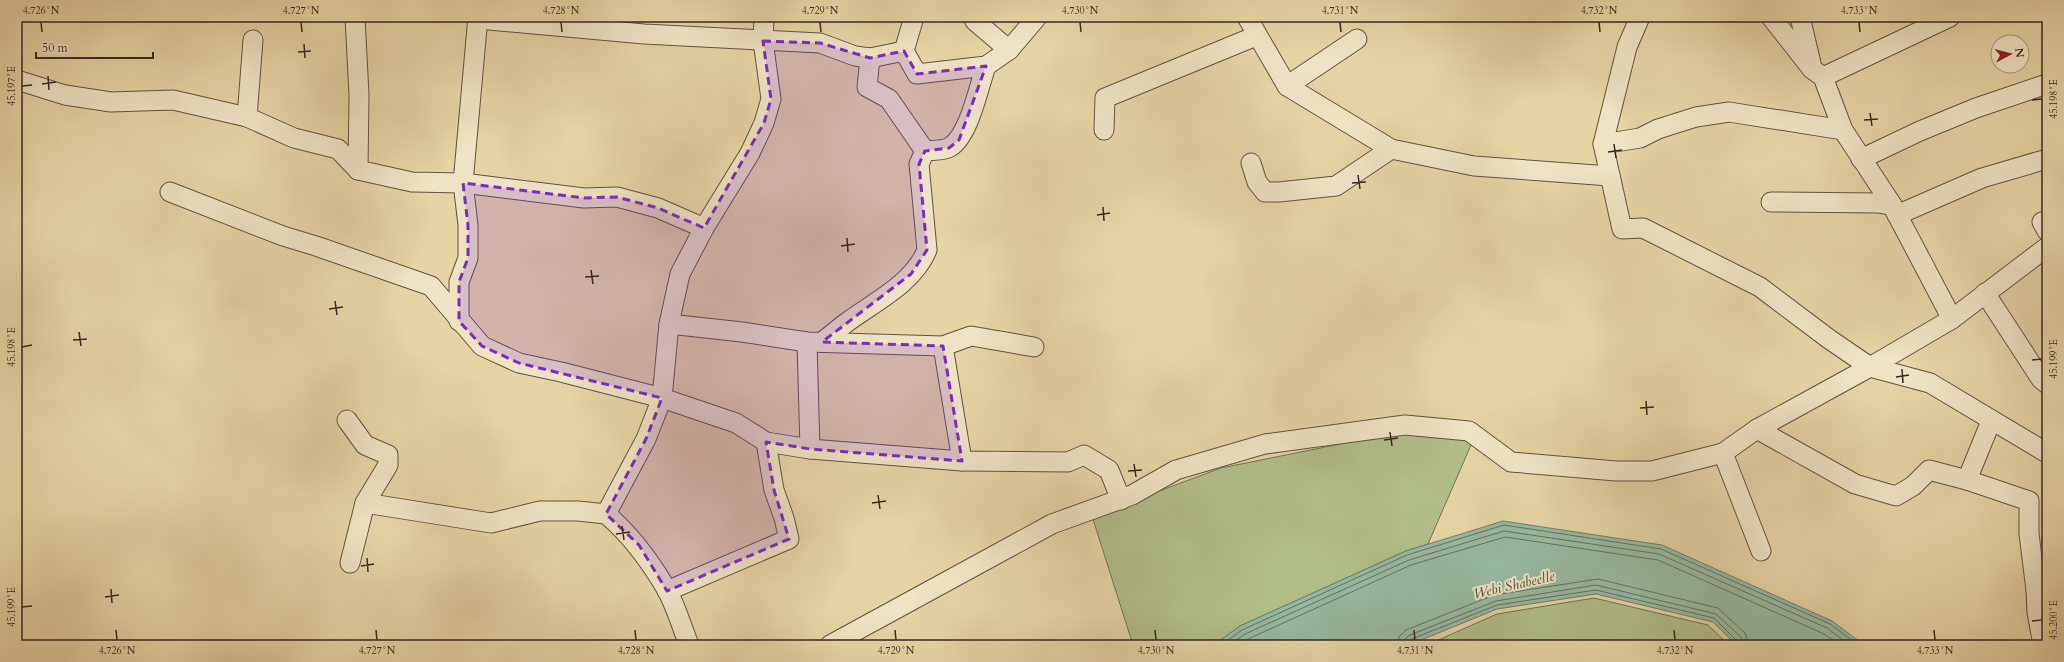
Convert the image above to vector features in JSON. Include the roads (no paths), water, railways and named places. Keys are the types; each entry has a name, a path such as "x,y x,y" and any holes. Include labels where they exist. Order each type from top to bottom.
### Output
{"street":[{"path":"354,17 359,95 358,170"},
{"path":"606,514 646,439 662,398 669,324 680,274 704,228 750,153 764,123 771,99 763,42 764,17"},
{"path":"914,17 904,52 918,74 986,66 1009,50 1037,17"},
{"path":"973,17 975,21 1009,50"},
{"path":"1247,17 1256,36 1287,86 1391,149 1474,166 1610,176"},
{"path":"1640,17 1627,47 1603,144 1622,229 1643,228 1760,287 1828,339 1870,367 1930,382 1991,421 2047,453"},
{"path":"1771,17 1818,73"},
{"path":"1800,17 1818,73 1843,130 1894,210 1952,319"},
{"path":"1818,73 1950,17"},
{"path":"459,321 459,282 468,258 468,225 463,183 478,18 644,34 763,42 820,43 855,56 870,58 904,52"},
{"path":"1104,130 1105,98 1256,36"},
{"path":"1287,86 1357,39"},
{"path":"247,117 253,40"},
{"path":"870,58 867,87 889,99 925,151"},
{"path":"925,151 949,148 959,140 986,66"},
{"path":"17,80 65,95 111,102 173,100 247,117 294,138 338,149 358,170 412,182 463,183 584,198 617,197 658,208 704,228"},
{"path":"1862,159 1920,131 1976,108 2047,84"},
{"path":"1603,144 1640,138 1658,129 1696,117 1729,112 1843,130"},
{"path":"1251,163 1257,182 1265,192 1279,192 1336,186 1391,149"},
{"path":"814,342 892,291 911,274 923,260 927,250 919,164 925,151"},
{"path":"1771,202 1878,203 1894,210 1982,178 2047,158"},
{"path":"170,192 282,236 316,246 431,286 459,321 482,346 519,363 561,372 662,398 736,423 766,442 810,449 962,461 1068,462 1084,454 1109,470 1121,500"},
{"path":"830,645 1052,524 1121,500 1176,470 1266,444 1405,425 1469,431 1511,462 1593,469 1652,471 1723,454 1757,429 1870,367 1952,319 2047,247"},
{"path":"1985,293 2041,379 2047,384"},
{"path":"669,324 814,342 943,346 971,336 1034,347"},
{"path":"810,449 814,342"},
{"path":"943,346 962,461"},
{"path":"347,420 365,445 388,454 388,465 365,504 350,564"},
{"path":"1967,480 1991,421"},
{"path":"1757,429 1855,484 1896,496 1913,486 1929,470 1967,480 2030,501 2029,534 2041,589 2037,612 2042,645"},
{"path":"667,591 789,539 784,518 774,490 766,442"},
{"path":"1723,454 1761,551"},
{"path":"365,504 491,523 540,511 606,514 624,529 639,546 667,591 689,645"}],"water":[{"name":"Webi Shabeelle","path":"1503,521 1662,545 1832,621 1864,645 1736,645 1713,622 1596,594 1497,609 1409,645 1214,645 1240,626 1406,551"}]}
